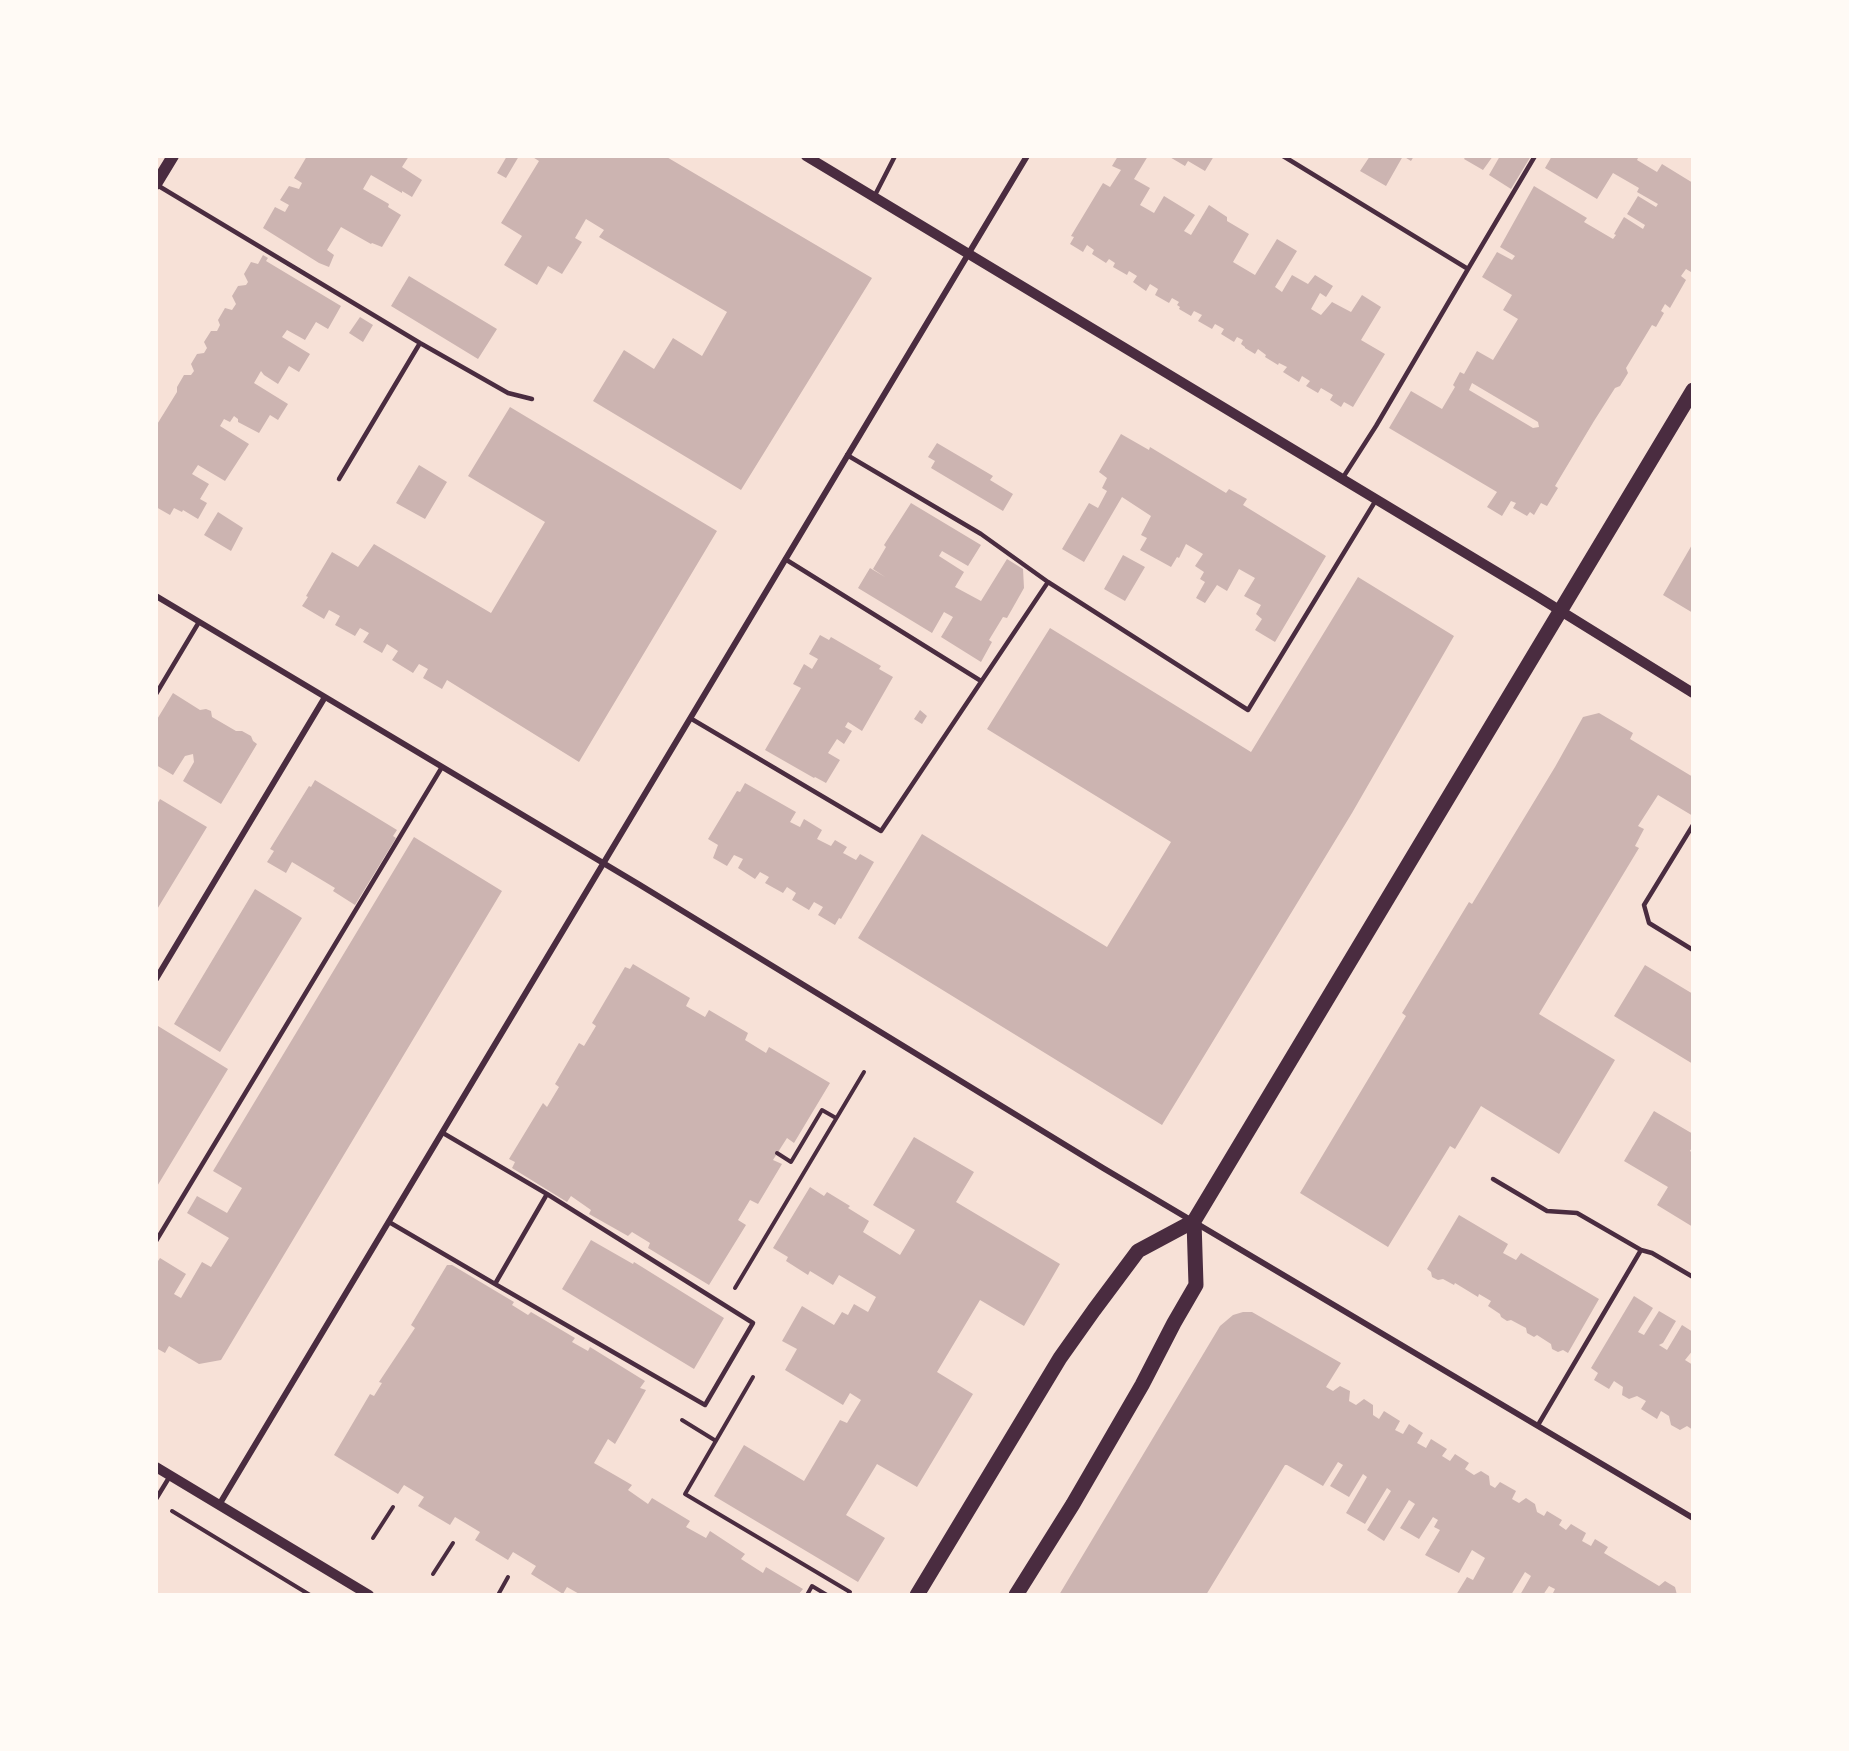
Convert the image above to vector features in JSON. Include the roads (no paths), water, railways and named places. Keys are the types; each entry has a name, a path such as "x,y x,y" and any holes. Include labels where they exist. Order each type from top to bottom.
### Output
{"main road":[{"path":"156,184 173,156"},
{"path":"917,1595 1060,1358 1138,1251 1194,1221 1693,390"},
{"path":"1016,1595 1073,1504 1142,1385 1196,1285 1194,1221"}],"street":[{"path":"806,156 1693,693"},
{"path":"219,1505 1027,156"},
{"path":"156,596 604,864 1093,1161 1693,1518"},
{"path":"156,979 325,697"},
{"path":"156,1467 369,1595"}],"lane":[{"path":"874,197 895,156"},
{"path":"1283,156 1468,269"},
{"path":"1342,479 1376,426 1535,156"},
{"path":"156,184 420,343 508,393 532,399"},
{"path":"339,479 420,343"},
{"path":"847,455 981,534 1048,582 1248,710 1376,499"},
{"path":"785,559 981,681"},
{"path":"690,718 881,831 1048,582"},
{"path":"156,694 199,621"},
{"path":"156,1241 442,767"},
{"path":"1693,825 1644,905 1649,923 1693,950"},
{"path":"389,1222 705,1405 753,1323 547,1194 443,1133"},
{"path":"1493,1179 1547,1211 1577,1213 1693,1277"},
{"path":"495,1284 547,1194"},
{"path":"1538,1425 1641,1250"},
{"path":"156,1499 170,1476"}]}
